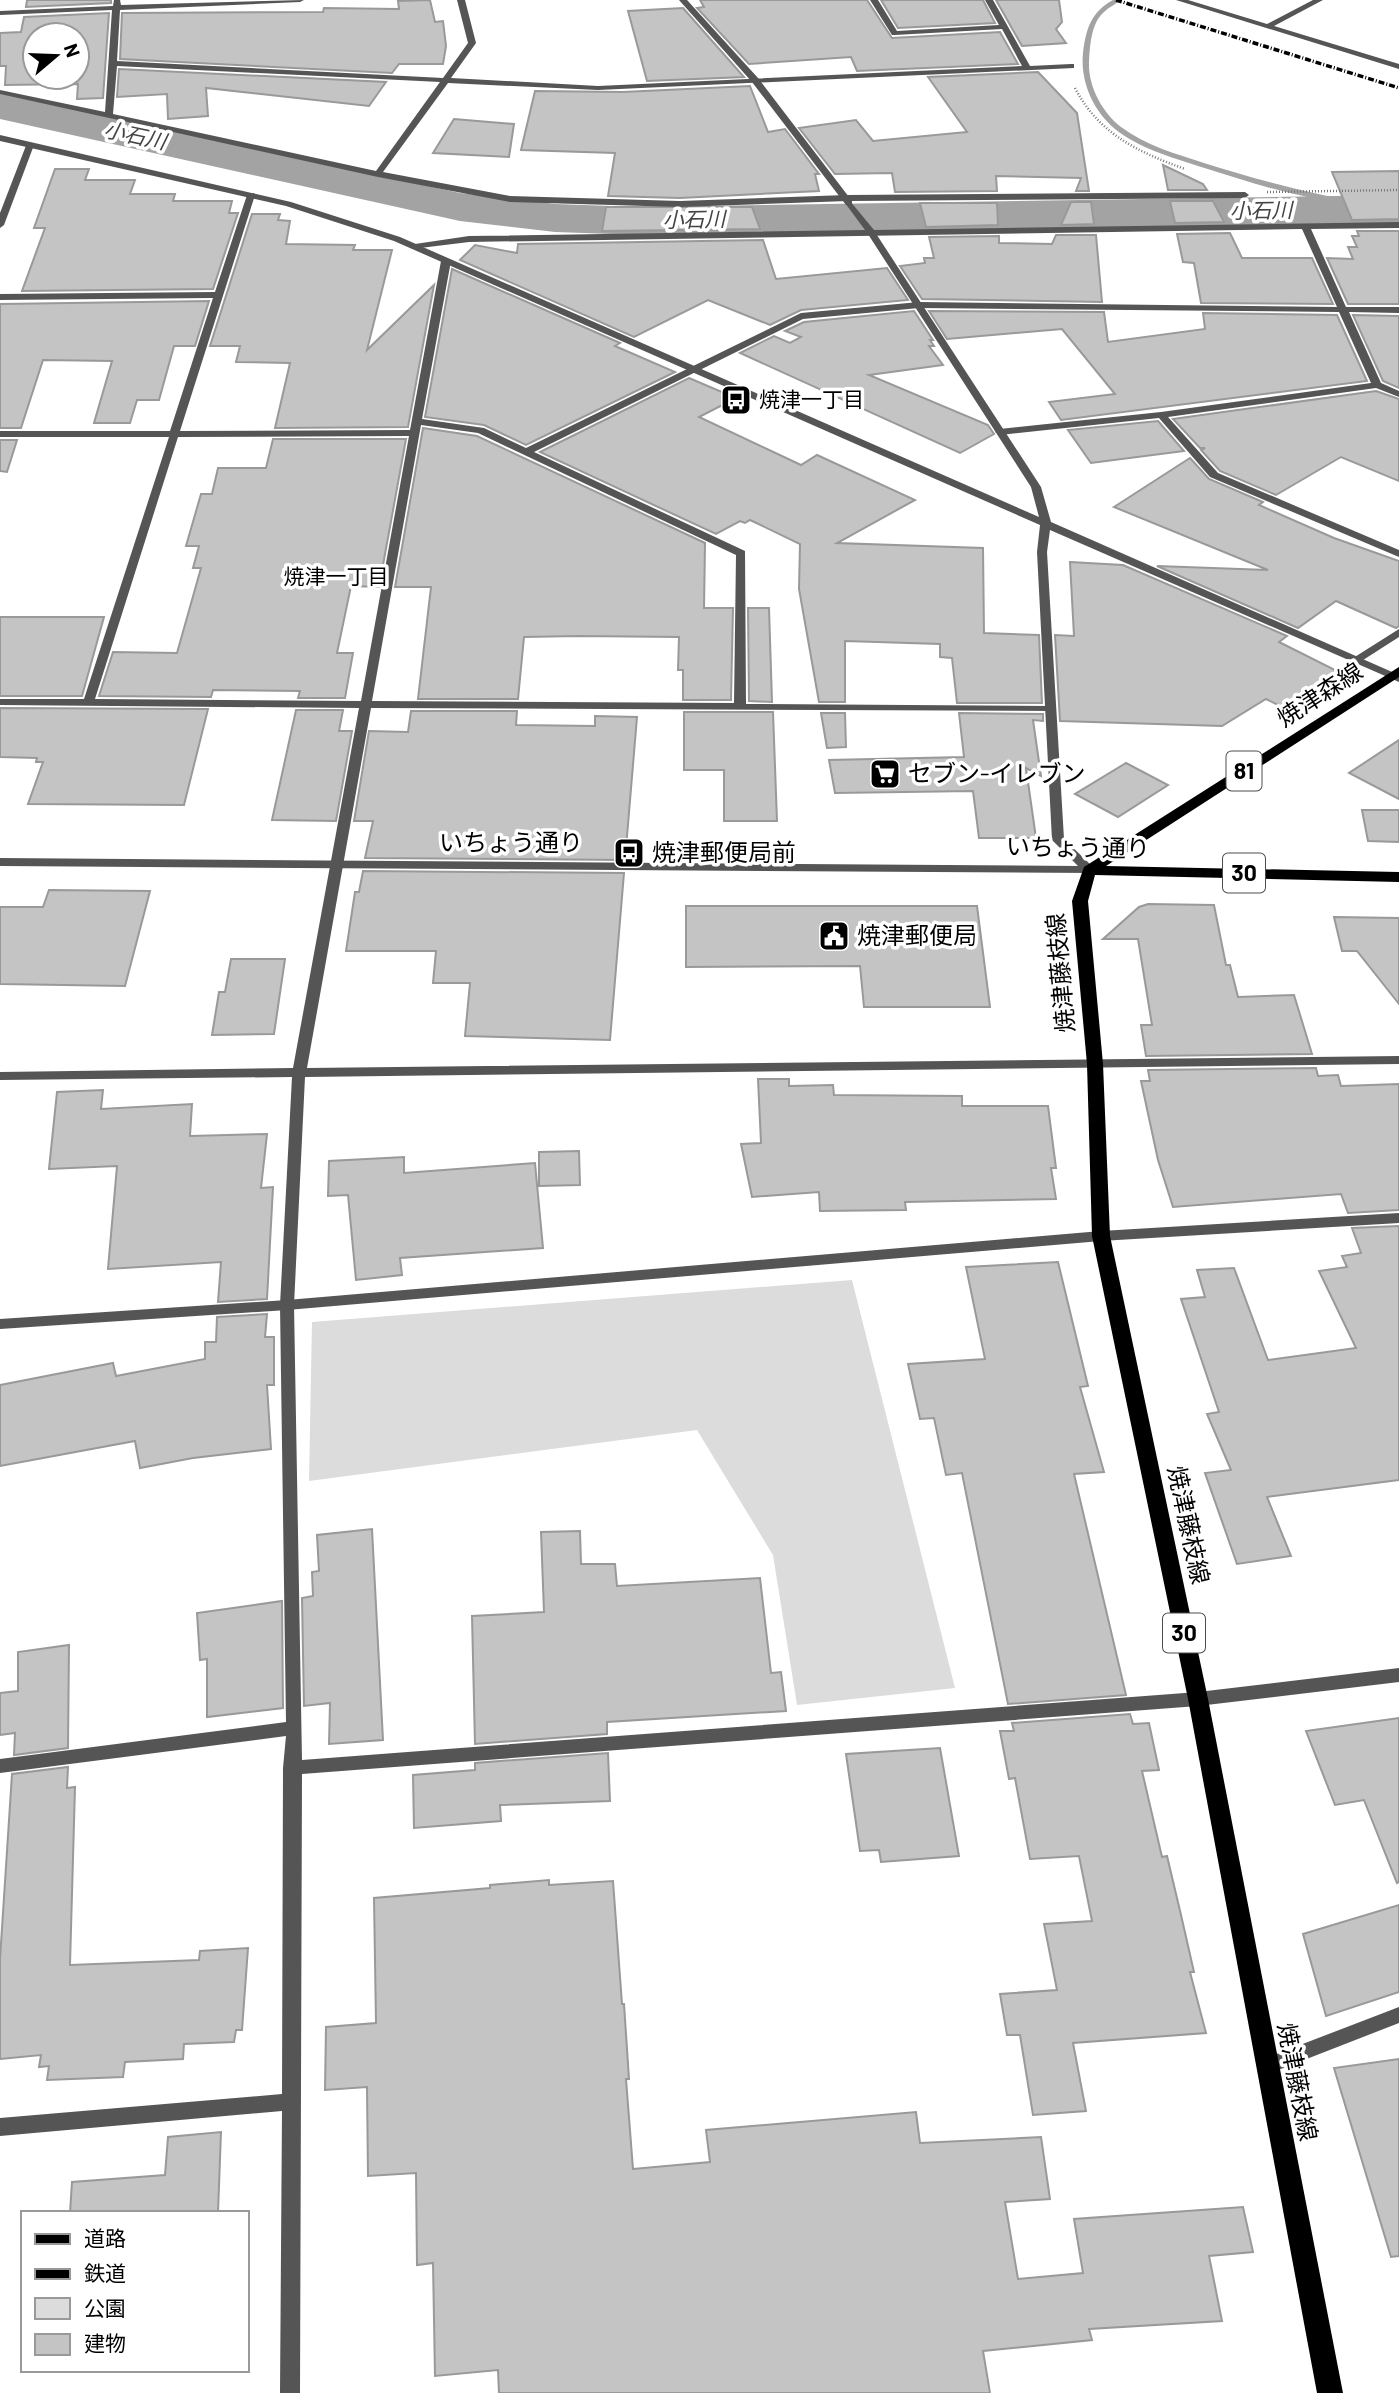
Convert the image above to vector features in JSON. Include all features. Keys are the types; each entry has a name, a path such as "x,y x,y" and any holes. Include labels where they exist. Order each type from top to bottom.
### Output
{"main road":[{"name":"焼津森線","path":"1089,870 1396,675"},
{"name":"いちょう通り","path":"1089,870 1399,877"},
{"name":"焼津藤枝線","path":"1089,870 1080,901 1095,1064 1101,1237 1198,1699 1330,2393"}],"street":[{"path":"0,13 117,4 300,0"},
{"path":"378,174 472,43 461,0"},
{"path":"683,0 755,80 872,233 1036,487 1046,523 1042,552 1058,840 1089,870"},
{"path":"874,0 895,33 1004,27"},
{"path":"989,0 1027,68"},
{"path":"1180,0 1399,67"},
{"path":"1267,27 1318,0"},
{"path":"109,116 117,4"},
{"path":"113,63 598,88 1071,66"},
{"path":"0,92 475,195 544,202 680,204 1245,195"},
{"path":"0,138 251,195 345,221 415,247 1356,660 1396,675"},
{"path":"0,225 30,145"},
{"path":"88,703 251,195"},
{"path":"415,247 469,239 1399,225"},
{"path":"1305,226 1377,385"},
{"path":"290,2393 294,1728 288,1305 299,1073 446,261"},
{"path":"0,297 218,295"},
{"path":"528,450 801,316 919,305 1399,310"},
{"path":"1000,432 1161,415 1377,385 1399,394"},
{"path":"1161,415 1214,475 1399,554"},
{"path":"0,434 173,434 415,427 480,430 528,450 741,553 740,706"},
{"path":"1356,660 1399,632"},
{"path":"0,702 1050,709"},
{"name":"いちょう通り","path":"0,862 1089,870"},
{"path":"0,1076 1399,1060"},
{"path":"0,1324 288,1305 1101,1237 1399,1218"},
{"path":"292,1768 1198,1699 1399,1675"},
{"path":"0,1766 294,1728"},
{"path":"1268,2066 1399,2015"},
{"path":"0,2127 291,2102"}],"path":[{"path":"1071,66 1076,90 1092,117 1116,139 1144,155 1190,170"},
{"path":"1267,192 1399,190"}],"green space":[{"path":"852,1280 955,1688 797,1705 773,1555 697,1430 309,1481 312,1322"}],"building":[{"path":"27,0 111,0 111,3 26,7"},
{"path":"430,0 435,22 443,21 446,46 443,64 399,64 392,73 120,59 122,13 399,9 398,1"},
{"path":"700,0 867,0 892,38 1000,32 1018,64 857,71 851,57 749,64 697,8 704,7"},
{"path":"881,0 983,0 995,23 898,28"},
{"path":"996,0 1059,0 1062,22 1056,29 1066,43 1022,46"},
{"path":"683,8 744,77 647,81 628,11"},
{"path":"109,13 103,98 77,99 78,91 91,91 91,21 23,21 24,17"},
{"path":"21,32 21,85 5,85 6,66 0,66 0,33"},
{"path":"119,69 386,82 369,106 206,88 208,116 168,119 167,94 117,97"},
{"path":"1038,72 1077,113 1089,191 1076,191 1081,178 996,176 997,191 895,192 892,173 835,174 799,128 856,120 873,141 967,132 928,77"},
{"path":"750,86 768,132 785,129 819,174 815,174 819,191 680,198 608,196 615,153 521,150 535,91 623,92"},
{"path":"454,119 514,124 509,157 433,153"},
{"path":"1163,165 1203,184 1207,190 1168,190"},
{"path":"55,169 89,169 85,180 135,180 130,194 175,194 173,201 232,201 229,213 238,213 213,289 22,291 45,228 34,228"},
{"path":"1399,171 1399,219 1352,220 1332,172"},
{"path":"1170,201 1213,201 1224,222 1175,223"},
{"path":"1071,202 1091,202 1094,224 1061,225"},
{"path":"920,203 997,203 998,225 926,227"},
{"path":"606,207 752,207 760,229 602,231"},
{"path":"252,214 280,214 278,220 290,221 286,244 355,245 353,250 392,250 367,350 434,285 408,427 275,428 290,363 236,362 240,346 210,346"},
{"path":"1357,231 1399,231 1399,304 1348,304 1327,258 1353,259 1348,247 1357,247 1352,236 1359,236"},
{"path":"1230,233 1242,258 1312,258 1333,304 1201,303 1194,263 1183,262 1177,234"},
{"path":"1056,235 1096,235 1102,302 922,299 900,266 925,263 924,258 934,258 929,237 999,236 999,243 1052,244"},
{"path":"763,240 776,279 887,268 908,300 801,310 770,325 708,300 634,337 460,260 475,245 517,253 518,244"},
{"path":"452,269 620,343 615,346 675,372 526,445 484,425 425,417"},
{"path":"209,301 195,346 174,346 159,400 137,400 130,423 94,423 112,361 43,360 21,428 0,428 0,304"},
{"path":"914,311 933,340 930,340 934,346 929,346 943,365 869,375 988,425 994,434 960,453 740,353 774,336 790,343 801,337 785,331 804,322"},
{"path":"929,311 1104,312 1108,342 1205,329 1203,313 1337,315 1367,381 1061,420 1049,402 1115,394 1062,329 947,339"},
{"path":"1353,315 1399,316 1399,388 1383,381"},
{"path":"689,378 736,398 699,417 801,465 817,455 915,500 837,543 983,548 984,633 1039,635 1042,703 957,703 952,658 940,657 940,644 845,641 845,702 819,702 799,589 800,544 750,520 745,523 740,521 716,534 540,452"},
{"path":"1376,391 1399,399 1399,481 1341,457 1276,495 1220,471 1201,450 1205,448 1200,448 1173,419"},
{"path":"1158,421 1184,451 1091,463 1068,430"},
{"path":"423,428 477,436 705,543 704,608 733,608 731,700 683,700 683,670 678,670 679,637 578,636 524,637 518,699 418,699 431,587 395,587"},
{"path":"273,439 406,439 379,587 351,586 337,653 353,653 345,698 298,698 300,691 213,690 211,697 99,696 113,652 177,653 201,568 193,568 199,546 186,546 201,494 212,494 218,468 266,468"},
{"path":"0,440 17,440 7,472 0,471"},
{"path":"1190,458 1209,479 1263,502 1259,505 1334,538 1399,561 1399,626 1396,628 1336,601 1298,628 1157,566 1268,570 1114,507"},
{"path":"1070,562 1123,565 1287,636 1279,642 1345,675 1286,709 1266,699 1222,726 1060,721 1055,635 1074,636"},
{"path":"748,608 769,608 772,702 749,701"},
{"path":"0,617 104,617 82,696 0,696"},
{"path":"0,708 208,709 184,805 28,804 43,762 36,762 37,758 0,757"},
{"path":"296,710 343,710 339,731 352,731 336,821 272,820"},
{"path":"411,711 517,711 516,725 595,726 595,716 637,717 625,860 365,858 373,821 354,821 369,731 408,732"},
{"path":"684,712 773,712 777,821 724,821 724,770 684,770"},
{"path":"821,713 845,713 846,747 827,748"},
{"path":"959,713 1043,714 1043,721 1033,720 1041,776 1026,768 1036,838 979,838 973,791 835,793 829,760 964,757"},
{"path":"1399,740 1399,799 1349,773"},
{"path":"1126,763 1168,785 1118,817 1075,794"},
{"path":"1362,810 1399,810 1399,842 1368,841"},
{"path":"363,871 624,873 610,1040 465,1036 470,983 433,983 436,951 346,951 355,892 359,892"},
{"path":"49,890 150,891 125,986 0,984 0,907 43,907"},
{"path":"1148,904 1214,905 1226,965 1230,965 1238,997 1294,995 1312,1054 1146,1056 1141,1025 1152,1025 1138,939 1103,939 1139,907"},
{"name":"焼津郵便局","path":"686,906 977,906 990,1007 864,1007 860,966 686,967"},
{"path":"1334,917 1399,918 1399,1004 1357,951 1342,951"},
{"path":"231,959 285,959 274,1034 212,1035 219,992 225,992"},
{"path":"1316,1068 1318,1076 1338,1075 1341,1086 1399,1084 1399,1210 1348,1213 1341,1194 1173,1207 1158,1160 1141,1081 1150,1081 1148,1070"},
{"path":"758,1079 789,1079 789,1086 833,1085 834,1095 962,1096 962,1106 1048,1106 1056,1168 1051,1168 1056,1199 905,1202 906,1210 820,1211 819,1192 752,1197 741,1144 761,1143"},
{"path":"103,1090 101,1109 192,1104 190,1136 267,1134 261,1188 273,1187 267,1299 218,1302 221,1262 108,1269 117,1166 49,1169 57,1092"},
{"path":"579,1151 580,1185 539,1186 539,1152"},
{"path":"404,1157 404,1173 535,1163 543,1248 400,1258 402,1275 356,1280 348,1195 328,1196 329,1161"},
{"path":"1399,1226 1399,1480 1267,1497 1291,1556 1237,1564 1205,1473 1231,1470 1207,1414 1219,1412 1181,1299 1205,1297 1197,1270 1234,1268 1268,1360 1356,1348 1319,1271 1347,1267 1342,1256 1361,1253 1352,1228"},
{"path":"1058,1262 1088,1386 1080,1387 1104,1472 1074,1474 1126,1695 1008,1704 962,1473 946,1475 934,1418 920,1419 908,1364 985,1359 966,1267"},
{"path":"267,1314 265,1337 274,1337 274,1385 267,1385 271,1449 193,1458 140,1468 135,1441 0,1466 0,1385 113,1363 116,1376 205,1359 205,1342 216,1342 217,1317"},
{"path":"372,1529 383,1740 329,1744 330,1703 304,1706 302,1598 313,1596 312,1572 319,1571 317,1535"},
{"path":"580,1531 581,1564 615,1564 617,1586 760,1578 771,1673 781,1672 786,1711 607,1722 607,1734 475,1744 472,1616 544,1612 541,1532"},
{"path":"282,1601 283,1708 207,1717 207,1659 200,1660 197,1613"},
{"path":"69,1645 68,1748 14,1755 15,1733 0,1735 0,1693 18,1691 18,1652"},
{"path":"1130,1714 1133,1724 1149,1723 1159,1770 1142,1771 1162,1857 1167,1856 1194,1972 1190,1972 1206,2033 1073,2043 1086,2111 1033,2115 1020,2035 1007,2035 1000,1994 1057,1990 1044,1924 1092,1921 1079,1856 1030,1859 1015,1778 1009,1779 1000,1731 1014,1731 1012,1723"},
{"path":"1399,1718 1397,1883 1364,1800 1335,1805 1306,1731"},
{"path":"940,1748 959,1856 881,1862 879,1850 860,1851 846,1754"},
{"path":"608,1753 610,1801 500,1805 501,1821 414,1828 413,1775 475,1770 475,1763"},
{"path":"68,1767 67,1788 75,1787 70,1965 199,1960 200,1951 248,1948 242,2030 236,2030 234,2042 184,2044 183,2059 125,2062 123,2077 47,2080 49,2066 39,2067 41,2055 0,2059 0,1959 12,1774"},
{"path":"549,1880 549,1885 613,1881 624,2004 633,2169 710,2162 706,2130 916,2112 920,2143 1041,2137 1050,2199 1005,2202 1018,2279 1083,2273 1074,2219 1243,2207 1253,2252 1209,2256 1222,2321 1089,2329 1092,2340 983,2351 990,2393 499,2393 498,2370 435,2376 433,2263 417,2265 416,2173 368,2176 367,2087 325,2090 326,2027 376,2023 374,1898"},
{"path":"1399,1905 1399,1992 1326,2016 1303,1934"},
{"path":"1399,2059 1399,2256 1391,2257 1334,2068"},
{"path":"221,2132 218,2211 70,2211 72,2182 165,2175 168,2137"}],"waterway":[{"path":"1118,0 1096,16 1089,37 1085,66 1093,95 1117,127 1136,140 1157,149 1220,171 1300,194 1362,206"},
{"name":"小石川","path":"0,106 460,207 555,218 640,221 1399,209"}],"railway":[{"path":"1116,0 1399,88"}],"place":[{"name":"焼津一丁目","path":"736,400"},
{"name":"セブン-イレブン","path":"885,774"},
{"name":"焼津郵便局前","path":"629,853"},
{"name":"焼津郵便局","path":"834,936"}],"district":[{"name":"焼津一丁目","path":"336,577"}]}
